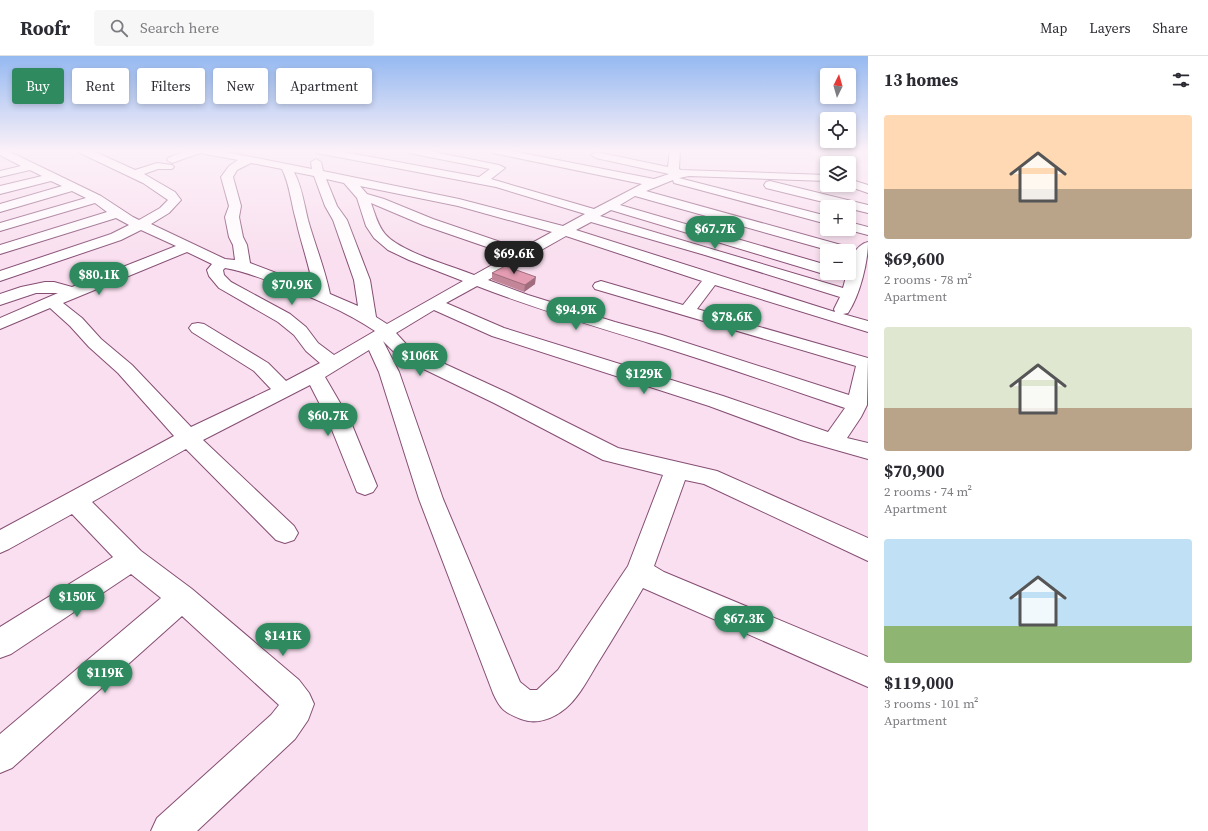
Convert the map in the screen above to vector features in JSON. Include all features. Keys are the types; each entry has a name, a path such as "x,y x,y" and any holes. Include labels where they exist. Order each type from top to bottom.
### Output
{"street":[{"path":"0,190 15,186"},
{"path":"1,274 116,237 132,230 139,224 168,207 175,200 171,194 157,186"},
{"path":"230,186 235,206 232,217 236,237 240,245 243,266"},
{"path":"295,186 302,220 318,273 322,296"},
{"path":"323,186 331,206 340,220 360,272 389,372 431,499 509,694 523,704 532,706 544,704 562,690 569,681 639,571 677,469"},
{"path":"354,186 363,197 373,226 381,238 393,247 476,281 529,300 656,339 857,405"},
{"path":"375,186 459,203 564,231 712,279 868,327"},
{"path":"507,186 592,215 849,296"},
{"path":"0,542 188,438 314,376 333,364 376,330 433,304 647,186"},
{"path":"706,186 820,218"},
{"path":"774,186 868,209"},
{"path":"0,208 73,187 97,199 117,213 222,263 243,266 322,296 390,338 400,348 414,357 501,398 586,443 611,454 644,463 709,477 868,550"},
{"path":"634,192 858,252 856,262"},
{"path":"363,197 380,202 428,222 522,254"},
{"path":"0,227 97,199"},
{"path":"610,206 820,268"},
{"path":"0,250 117,213"},
{"path":"856,228 868,231"},
{"path":"0,324 73,292 188,246"},
{"path":"222,263 215,270 217,276 225,285 284,318 300,331 312,347 333,364"},
{"path":"1,274 29,288"},
{"path":"688,310 712,279"},
{"path":"856,279 868,282"},
{"path":"838,317 849,296 853,280"},
{"path":"601,286 688,310 867,364 857,405 851,417 832,442"},
{"path":"0,300 29,288 54,287 73,292"},
{"path":"52,302 76,322 95,343 124,369 188,438 285,533"},
{"path":"433,304 498,332 716,401 832,442 868,451"},
{"path":"198,328 261,367 284,390"},
{"path":"314,376 339,420 365,486"},
{"path":"75,501 132,559 182,598 268,673 296,699 298,704 297,709 283,727 170,831"},
{"path":"0,644 132,559"},
{"path":"639,571 654,580 868,672"},
{"path":"0,756 182,598"}],"building":[{"path":"505,266 536,277 525,285 492,273"}]}
